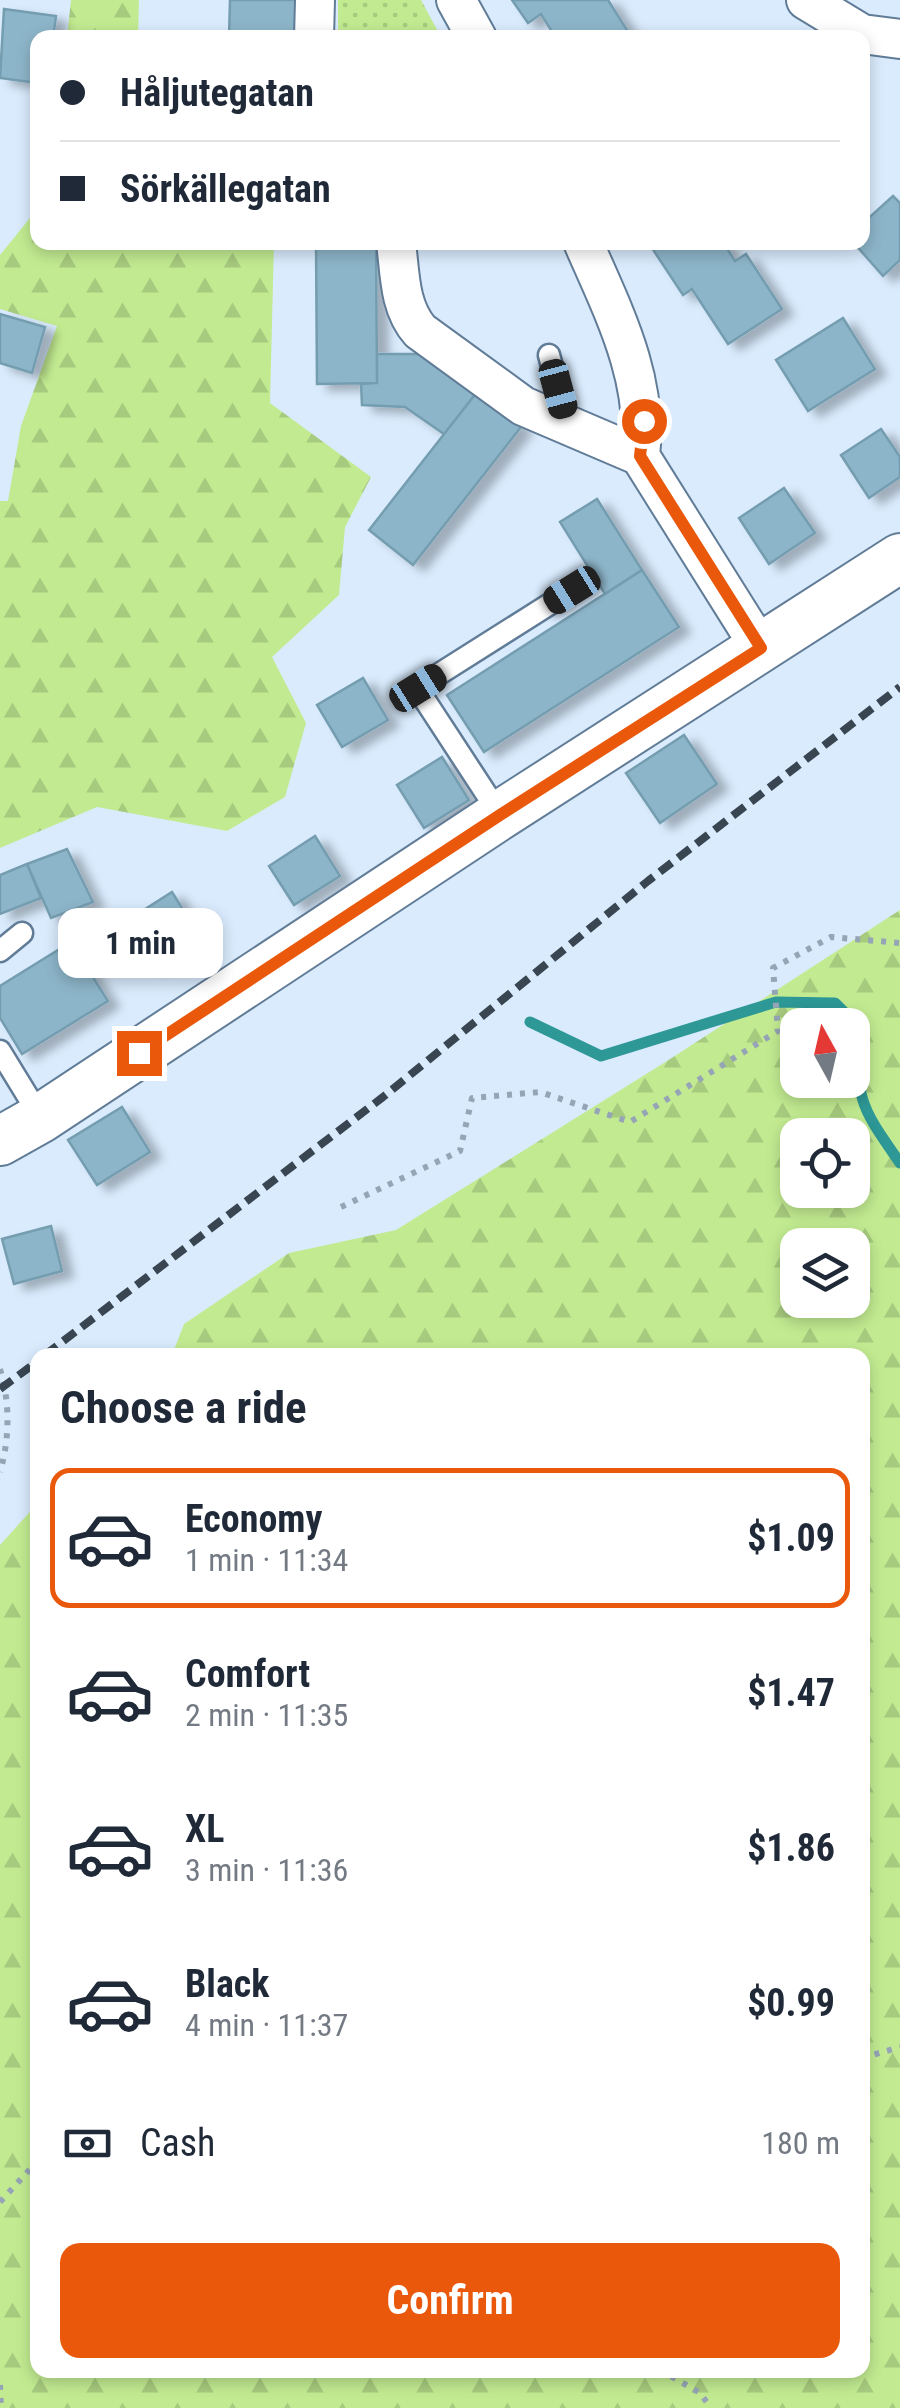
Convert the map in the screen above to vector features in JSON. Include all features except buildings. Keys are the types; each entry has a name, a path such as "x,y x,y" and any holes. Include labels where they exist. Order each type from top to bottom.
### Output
{"street":[{"path":"314,30 316,0"},
{"path":"456,0 473,30"},
{"path":"806,0 855,30"},
{"path":"870,35 900,39"},
{"path":"397,250 404,305 420,331 522,406 640,456 761,648"},
{"path":"586,250 628,346 644,421 640,456"},
{"path":"0,1141 900,558"}],"lane":[{"path":"549,355 567,423"},
{"path":"500,815 418,688 572,590"},
{"path":"0,951 22,933"},
{"path":"0,1051 41,1118"}],"path":[{"path":"341,1208 460,1151 472,1098 540,1092 630,1122 778,1031 773,968 831,937 900,942"},
{"path":"0,1369 8,1396 0,1472"},
{"path":"870,2056 900,2047"},
{"path":"0,2202 30,2170"},
{"path":"674,2378 700,2393 711,2408"},
{"path":"0,2385 1,2408"}],"green space":[{"path":"71,0 139,0 138,30 68,30"},
{"path":"338,0 421,0 437,30 338,30"},
{"path":"30,218 30,250 274,250 270,403 371,477 345,527 339,595 272,657 306,723 285,797 227,831 97,807 0,848 0,501 8,501 21,426 57,326 0,309 0,255"},
{"path":"900,910 900,2408 0,2408 0,1545 30,1512 30,2378 870,2378 870,1348 175,1348 184,1324 289,1253 396,1230"}],"waterway":[{"path":"530,1022 601,1056 776,1002 835,1003 862,1030 859,1072 863,1102 900,1163"}],"railway":[{"path":"54,1348 383,1097 648,881 900,687"},
{"path":"0,1389 30,1367"}],"route":[{"path":"139,1053 761,648 640,456 644,421"}]}
